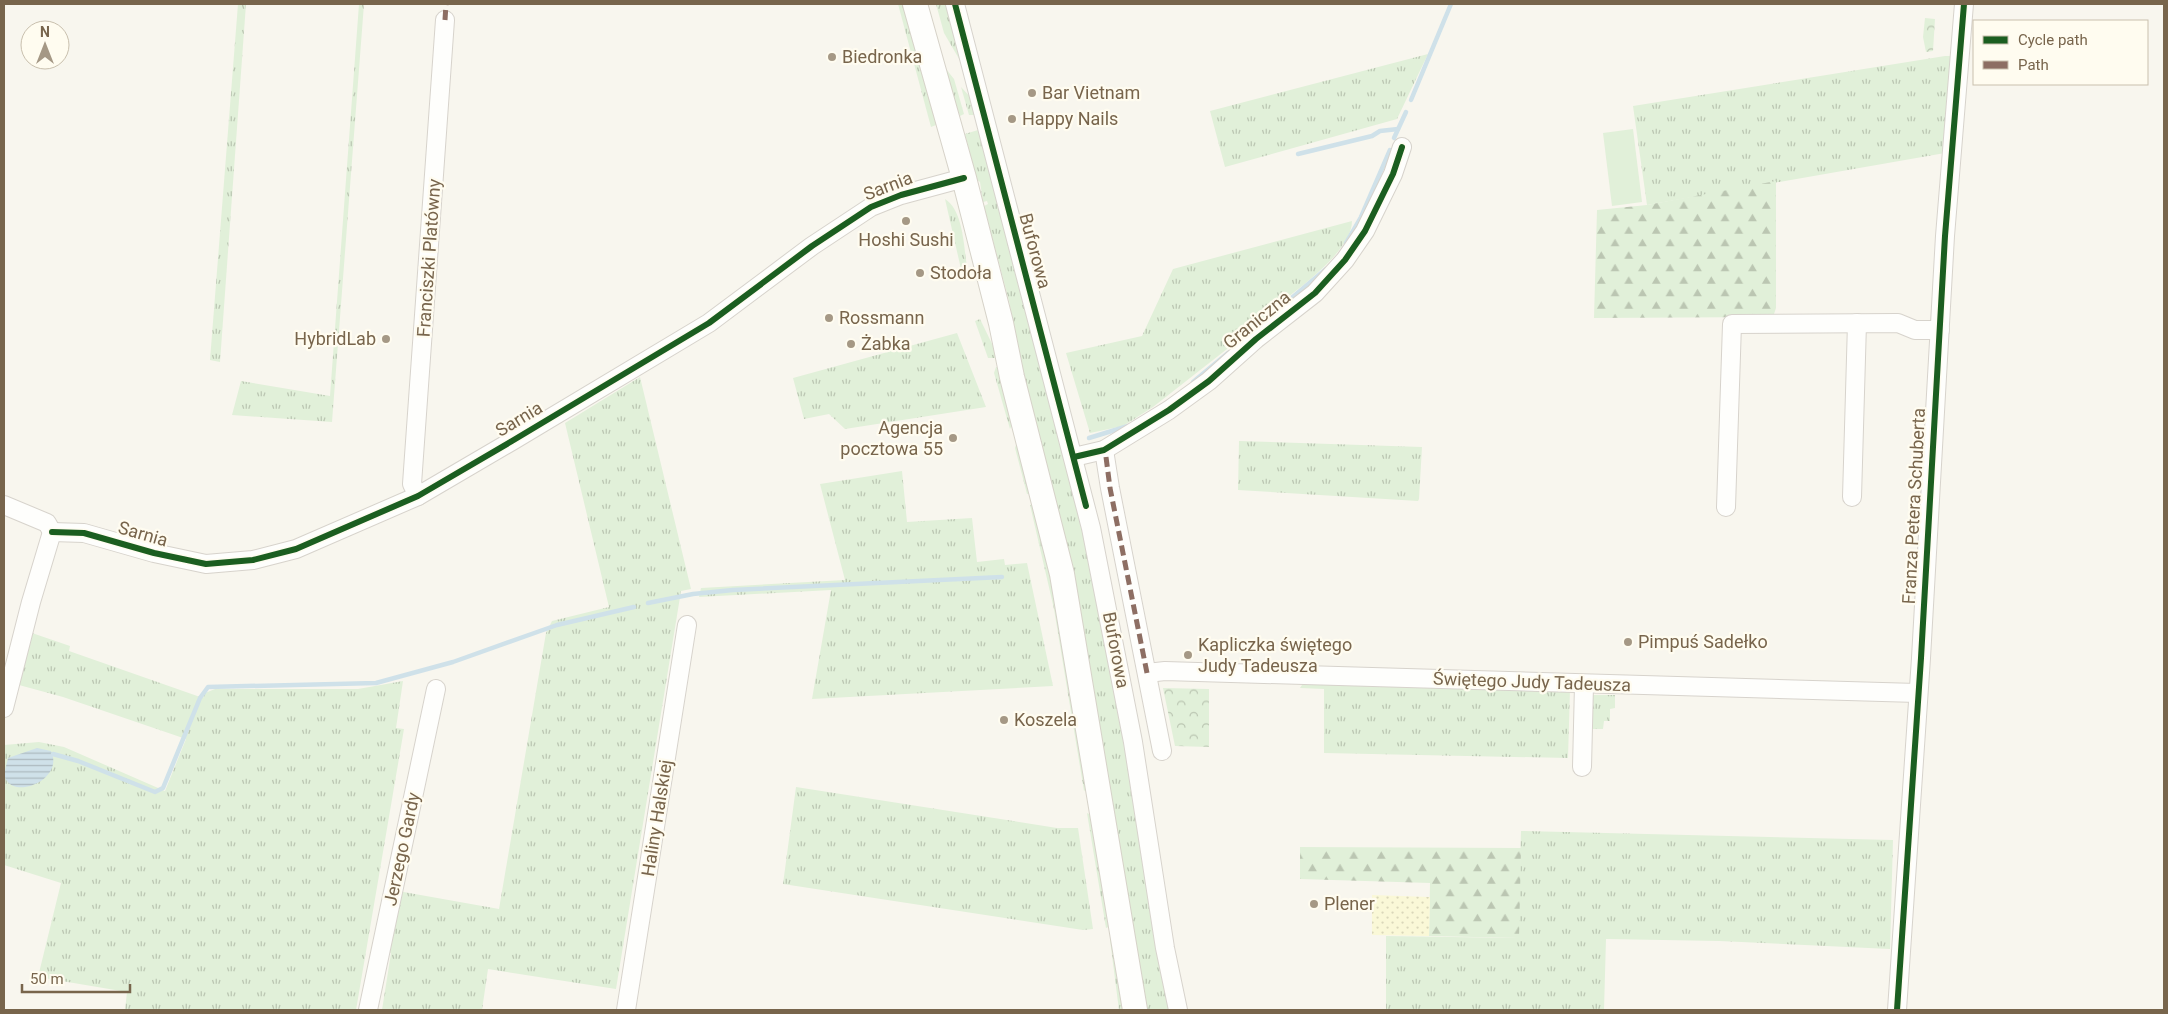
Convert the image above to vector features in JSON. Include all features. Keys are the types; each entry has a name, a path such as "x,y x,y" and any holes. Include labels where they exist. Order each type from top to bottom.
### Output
{"main road":[{"path":"915,4 964,178 1062,574 1135,1010"}],"street":[{"name":"Buforowa","path":"955,4 1091,528 1120,669 1165,948 1178,1010"},
{"name":"Franza Petera Schuberta","path":"1896,1010 1940,330 1964,4"},
{"name":"Franciszki Platówny","path":"418,496 412,484 445,20"},
{"name":"Graniczna","path":"1074,457 1104,450 1169,410 1209,381 1256,339 1314,293 1346,260 1365,232 1393,174 1402,147"},
{"name":"Sarnia","path":"52,532 84,533 190,562 221,564 253,560 296,549 418,496 709,323 812,246 871,207 901,195 964,178"},
{"path":"1852,497 1857,323"},
{"path":"1726,507 1732,324 1898,323 1915,330 1940,330"},
{"path":"1104,450 1162,751"},
{"path":"4,505 47,523 52,532 30,602 4,708"},
{"name":"Haliny Halskiej","path":"626,1010 687,626"},
{"name":"Świętego Judy Tadeusza","path":"1147,673 1165,671 1584,685 1917,693"},
{"path":"1582,767 1584,685"},
{"name":"Jerzego Gardy","path":"368,1010 436,689"}],"green space":[{"path":"238,4 246,4 220,362 210,360"},
{"path":"359,4 364,4 332,422 232,415 241,381 330,396"},
{"path":"898,4 904,4 936,125 931,127"},
{"path":"936,4 948,4 962,64 944,33"},
{"path":"1925,18 1935,19 1933,51 1926,52 1923,37"},
{"path":"1428,54 1397,119 1225,167 1210,111"},
{"path":"1945,56 1955,56 1945,153 1647,205 1633,106"},
{"path":"942,64 954,79 964,114 960,116"},
{"path":"961,87 974,101 977,115 969,115"},
{"path":"1633,129 1642,202 1612,206 1603,133"},
{"path":"978,130 1087,548 1120,710 1142,859 1169,1010 1146,1010 1009,301 984,206 988,204 987,201 983,202 980,182 977,180 965,134"},
{"path":"1776,181 1776,308 1773,317 1594,318 1597,210 1647,205"},
{"path":"945,199 956,211 962,229 967,268 961,269"},
{"path":"1352,221 1349,233 1332,259 1269,312 1273,313 1153,407 1123,426 1090,433 1066,353 1142,336 1173,269"},
{"path":"980,319 995,350 995,358 988,358 975,321"},
{"path":"957,333 986,407 845,429 829,414 804,419 793,378"},
{"path":"996,367 998,367 1013,423 1010,429 994,373"},
{"path":"640,377 691,589 681,591 616,989 488,969 482,1010 382,1010 391,953 385,951 398,891 499,909 546,633 552,621 609,607 565,423"},
{"path":"1239,441 1422,447 1419,499 1418,501 1238,490"},
{"path":"1016,445 1019,447 1032,493 1027,494 1015,448"},
{"path":"902,471 907,522 972,518 977,562 1004,559 1005,565 1027,563 1053,686 812,699 831,590 699,597 701,588 845,580 820,484"},
{"path":"1034,504 1049,560 1087,789 1084,791 1054,609 1030,505"},
{"path":"32,633 70,646 69,651 203,698 205,693 215,689 358,689 403,681 396,728 404,729 356,1010 125,1010 127,992 38,977 61,883 4,865 4,745 39,742 64,747 165,791 186,739 63,697 19,685"},
{"path":"1304,682 1570,690 1568,758 1324,753 1324,689 1300,688"},
{"path":"1163,688 1209,689 1209,747 1175,746"},
{"path":"1587,695 1615,695 1615,708 1610,709 1610,721 1604,721 1603,729 1587,729"},
{"path":"796,787 1057,828 1078,828 1093,929 1083,930 783,884"},
{"path":"1087,813 1091,815 1111,926 1106,928"},
{"path":"1521,831 1893,840 1890,949 1719,941 1606,939 1604,1010 1386,1010 1386,936 1518,938"},
{"path":"1300,847 1521,848 1519,938 1429,936 1430,883 1300,879"},
{"path":"1110,940 1112,940 1123,1010 1119,1010"}],"sand":[{"path":"1372,895 1430,897 1429,936 1372,935"}],"shaded area":[{"path":"37,748 51,751 53,761 46,777 30,786 13,786 7,781 5,776 8,758"}],"waterway":[{"path":"1411,100 1451,4"},
{"path":"1394,138 1406,112"},
{"path":"1298,154 1372,136 1380,131 1398,129"},
{"path":"1346,243 1361,217 1390,150"},
{"path":"1281,307 1326,269"},
{"path":"1254,330 1272,314"},
{"path":"1193,382 1228,353"},
{"path":"1089,438 1128,426"},
{"path":"648,603 693,594 733,590 1002,577"},
{"path":"53,754 78,761 155,792 163,788 200,698 208,687 376,683 453,662 557,625 634,607"}],"marked path":[{"path":"445,20 446,4"},
{"path":"1106,457 1110,488 1147,673"}],"cycle path":[{"path":"955,4 1086,506"},
{"path":"1897,1010 1921,658 1945,236 1964,4"},
{"path":"1074,457 1104,450 1169,410 1209,381 1256,339 1315,293 1345,260 1365,231 1393,174 1402,147"},
{"path":"52,532 84,533 154,553 206,564 253,560 296,549 418,496 512,441 709,323 812,246 871,207 901,195 964,178"}],"place":[{"name":"Biedronka","path":"832,57"},
{"name":"Bar Vietnam","path":"1032,93"},
{"name":"Happy Nails","path":"1012,119"},
{"name":"Hoshi Sushi","path":"906,221"},
{"name":"Stodoła","path":"920,273"},
{"name":"Rossmann","path":"829,318"},
{"name":"HybridLab","path":"386,339"},
{"name":"Żabka","path":"851,344"},
{"name":"Agencja pocztowa 55","path":"953,438"},
{"name":"Pimpuś Sadełko","path":"1628,642"},
{"name":"Kapliczka świętego Judy Tadeusza","path":"1188,655"},
{"name":"Koszela","path":"1004,720"},
{"name":"Plener","path":"1314,904"}]}
